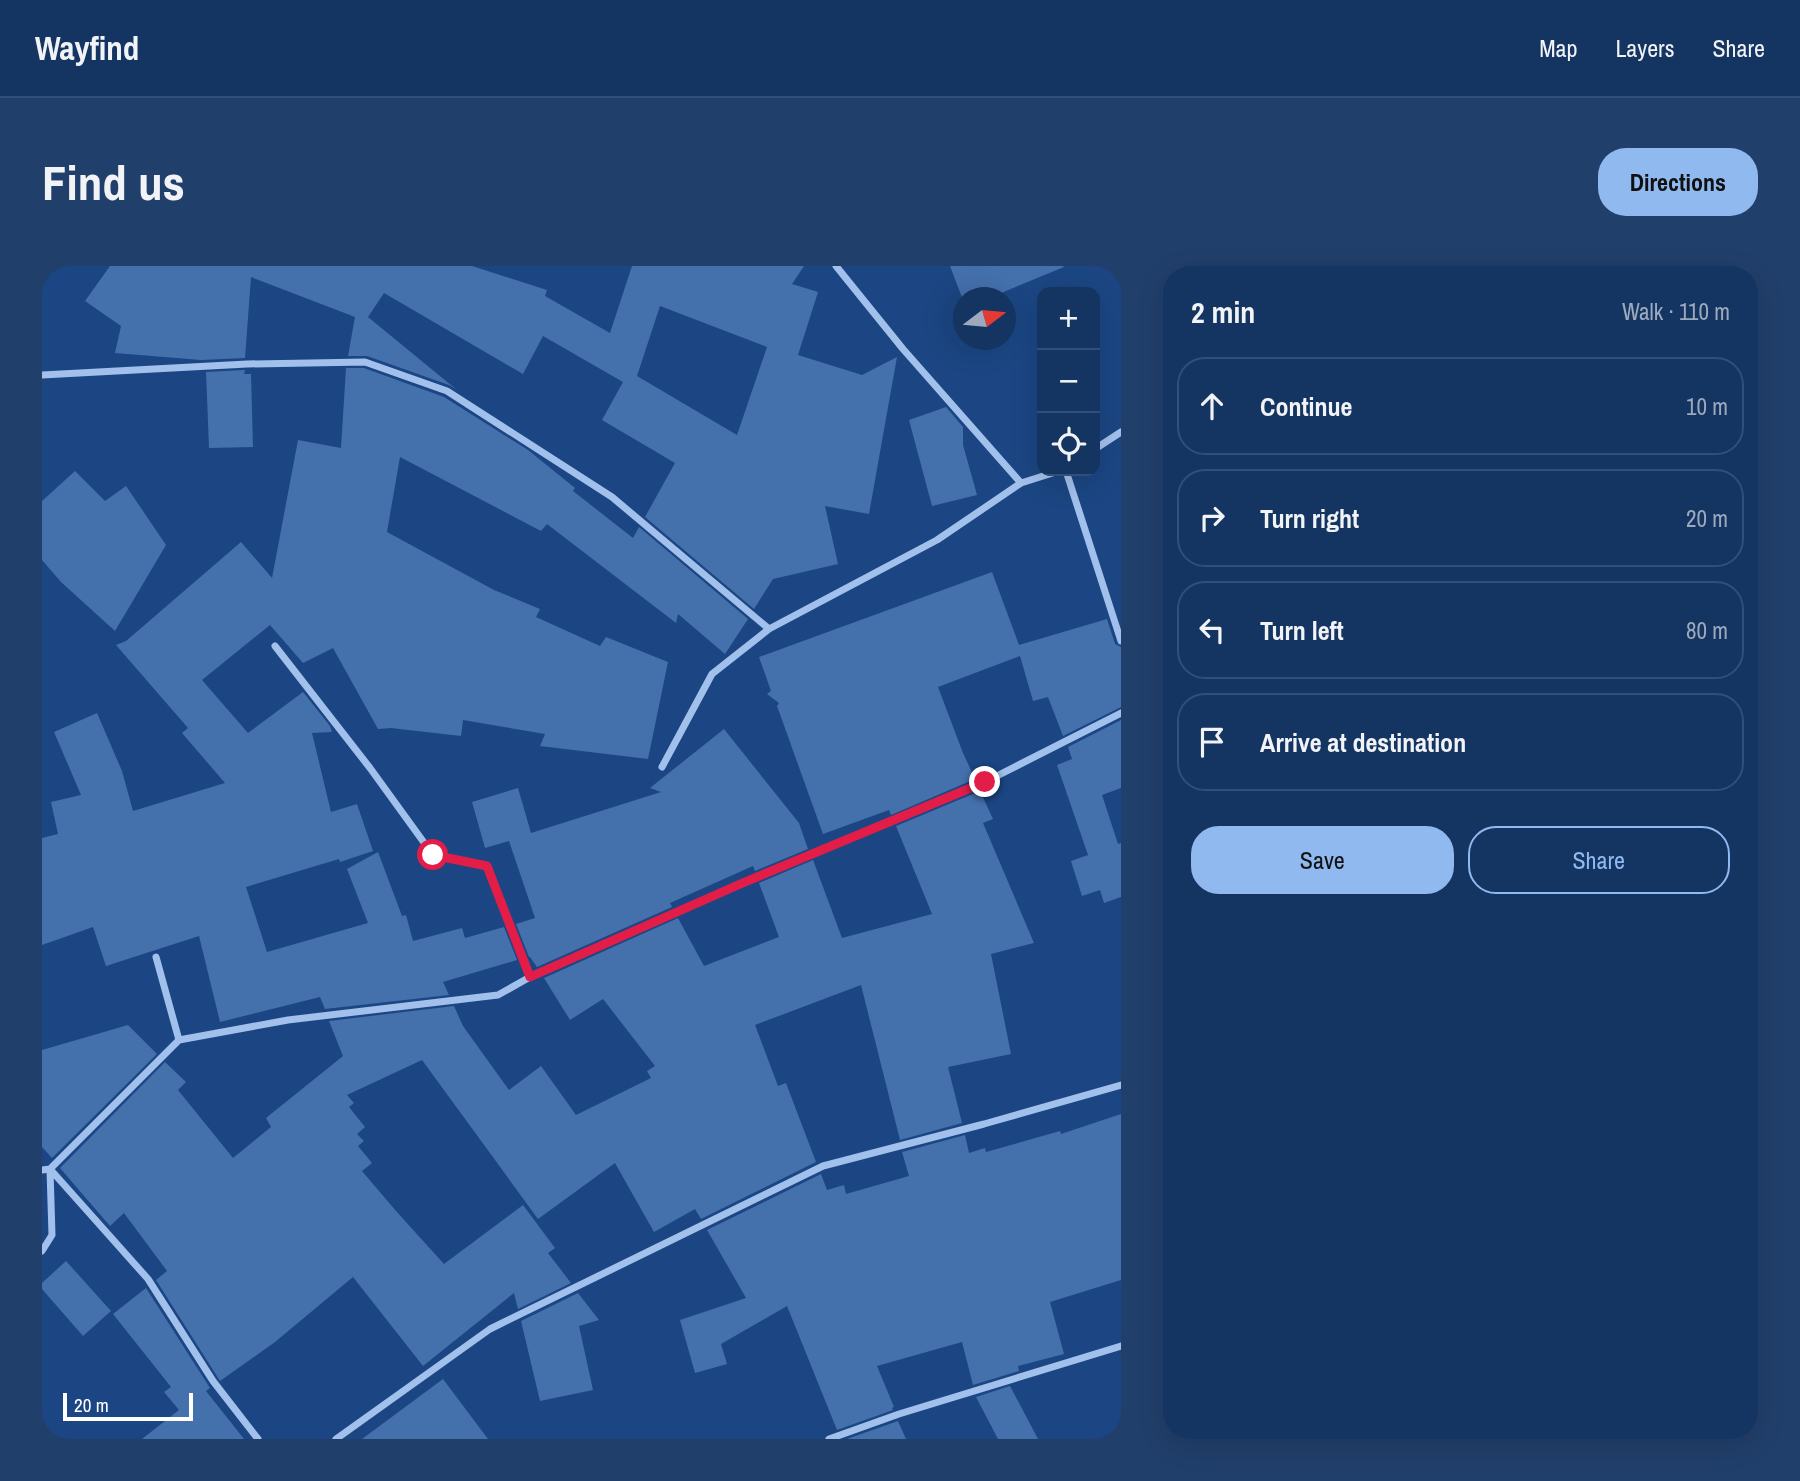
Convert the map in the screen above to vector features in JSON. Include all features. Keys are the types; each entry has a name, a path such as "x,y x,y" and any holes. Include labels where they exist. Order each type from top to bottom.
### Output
{"street":[{"path":"836,266 903,349 1021,483"},
{"path":"42,375 247,364 365,362 377,366 447,391 612,497 769,629"},
{"path":"1100,446 1121,432"},
{"path":"662,767 712,674 769,629 937,540 1021,483 1043,476"},
{"path":"1068,476 1121,641"},
{"path":"275,646 370,768 433,855 487,866 530,977"},
{"path":"46,1169 179,1040 288,1020 498,995 530,977 738,885 985,782 1121,713"},
{"path":"156,957 179,1040"},
{"path":"335,1439 490,1329 823,1166 1121,1085"},
{"path":"42,1251 52,1235 46,1169"},
{"path":"46,1169 148,1279 213,1381 258,1439"},
{"path":"829,1439 899,1414 1121,1346"}],"building":[{"path":"110,266 472,266 547,290 545,296 610,333 632,266 804,266 792,284 818,292 798,355 862,375 897,357 869,514 825,506 838,564 773,579 754,609 645,517 675,463 602,420 623,382 543,336 523,374 384,293 368,317 457,390 367,356 348,356 355,317 251,277 245,358 201,360 115,353 121,326 85,301","holes":["660,306 767,347 737,435 637,376"]},
{"path":"950,266 1064,267 1016,287 958,287"},
{"path":"346,368 364,368 444,397 528,450 575,488 573,491 633,538 639,527 748,619 725,654 678,614 676,623 547,524 541,531 400,457 387,532 494,590 540,609 536,617 600,646 606,637 668,662 648,759 540,746 545,734 463,720 461,736 378,729 333,648 303,663 270,625 202,680 248,733 303,692 332,732 312,733 331,812 357,804 373,851 246,887 267,952 368,923 347,869 378,852 402,916 406,915 413,941 462,928 465,938 504,927 517,960 443,982 449,995 325,1009 320,997 220,1022 199,936 106,966 93,927 42,945 42,838 58,834 51,802 81,795 54,732 97,713 122,771 133,811 225,783 182,733 188,728 116,645 126,641 241,542 272,578 298,440 341,448"},
{"path":"245,370 244,374 251,374 253,447 209,448 206,372"},
{"path":"946,407 963,427 963,445 977,495 932,506 909,420"},
{"path":"75,471 105,501 126,486 166,545 115,631 61,582 42,560 42,501"},
{"path":"992,572 1019,645 1107,619 1115,644 1121,647 1121,707 1063,736 1048,697 1033,701 1020,656 938,687 975,779 891,815 889,810 823,834 777,706 779,703 767,694 771,691 759,657"},
{"path":"1121,720 1121,788 1102,795 1118,844 1121,843 1121,897 1104,903 1100,890 1082,896 1071,861 1088,855 1057,765 1072,759 1068,747"},
{"path":"724,729 799,823 808,849 755,871 753,866 670,903 672,907 537,967 529,957 516,924 535,918 509,841 485,848 472,802 518,788 531,833 661,792 650,788"},
{"path":"980,791 993,819 983,823 1034,943 991,954 1011,1054 948,1067 962,1123 900,1140 861,985 755,1025 778,1086 786,1083 816,1162 701,1219 695,1209 654,1232 615,1163 538,1219 422,1060 347,1095 354,1103 349,1107 365,1127 357,1134 364,1141 358,1146 372,1163 362,1171 444,1264 523,1205 555,1248 548,1253 571,1283 518,1309 514,1293 423,1366 353,1277 275,1342 220,1381 156,1280 167,1271 124,1213 110,1226 60,1168 165,1062 186,1082 178,1090 233,1158 271,1127 266,1118 343,1056 329,1021 454,1006 463,1026 509,1090 541,1066 576,1115 651,1078 647,1071 655,1066 603,999 570,1020 544,978 678,918 704,966 779,937 759,883 813,860 842,938 932,914 896,826"},
{"path":"128,1025 157,1054 52,1158 42,1147 42,1050"},
{"path":"1121,1114 1121,1280 1050,1302 1064,1354 1018,1366 1019,1371 973,1385 962,1342 877,1366 893,1410 837,1430 787,1306 721,1344 727,1364 695,1373 680,1320 746,1298 707,1230 821,1174 827,1190 844,1185 846,1194 909,1176 902,1152 965,1135 969,1153 985,1148 986,1152 1060,1131 1061,1134"},
{"path":"66,1261 111,1311 83,1336 42,1289 42,1283"},
{"path":"146,1288 210,1388 206,1391 244,1439 142,1439 179,1410 164,1392 171,1387 113,1314"},
{"path":"578,1293 599,1320 579,1326 593,1390 540,1401 521,1321"},
{"path":"443,1379 488,1439 362,1439"},
{"path":"1010,1386 1038,1439 998,1439 976,1397"},
{"path":"898,1421 906,1439 847,1439"}],"route":[{"path":"433,855 487,866 530,977 738,885 985,782"}]}
